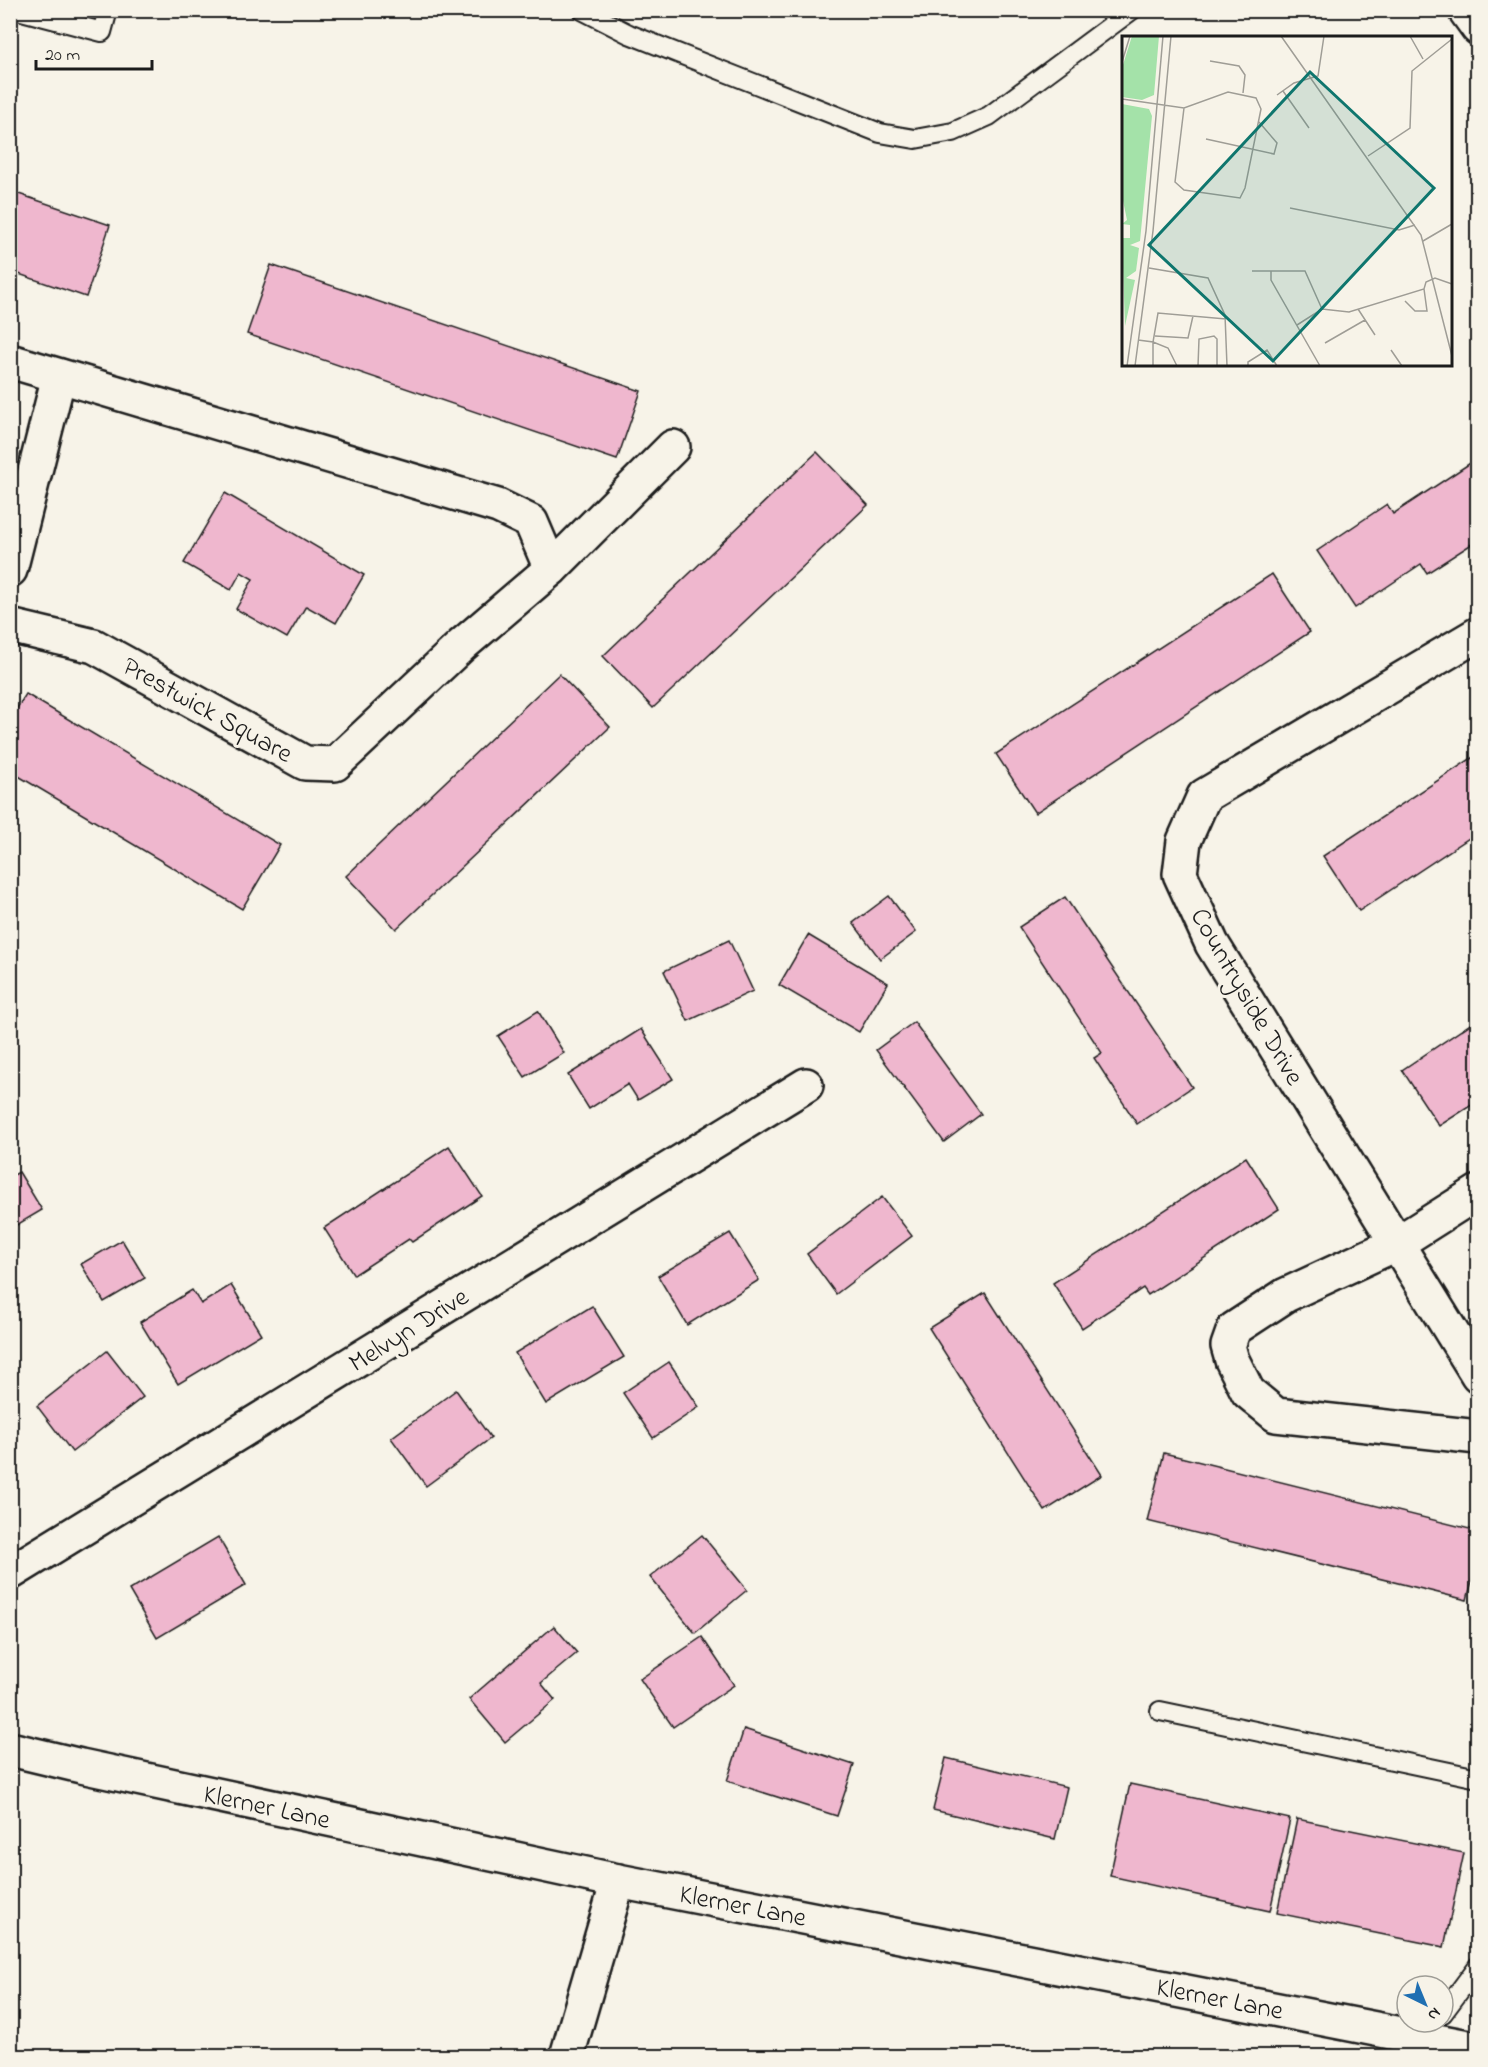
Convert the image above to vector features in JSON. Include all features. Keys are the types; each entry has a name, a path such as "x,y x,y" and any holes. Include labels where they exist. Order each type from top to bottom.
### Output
{"street":[{"path":"1465,10 1478,28"},
{"path":"10,361 498,506 531,522 551,569"},
{"path":"10,570 59,376"},
{"name":"Prestwick Square","path":"10,626 94,646 305,763 335,764 462,645 551,569 673,447"},
{"name":"Countryside Drive","path":"1478,634 1204,796 1184,841 1180,874 1212,944 1478,1376"},
{"name":"Melvyn Drive","path":"10,1573 806,1085"},
{"path":"1478,1192 1396,1244 1286,1295 1234,1329 1228,1346 1232,1360 1248,1392 1276,1414 1478,1437"},
{"name":"Klerner Lane","path":"10,1749 618,1881 1395,2026"},
{"path":"567,2056 618,1881"},
{"name":"Klerner Lane","path":"1434,2034 1478,2049"}],"lane":[{"path":"18,10 102,32 108,10"},
{"path":"582,10 629,34 880,133 915,139 953,132 989,116 1132,10"},
{"path":"1160,1711 1478,1778"},
{"path":"1455,1999 1478,1966"}],"building":[{"path":"61,10 78,10 77,15"},
{"path":"10,191 110,225 86,297 10,271"},
{"path":"271,265 641,391 617,460 247,334"},
{"path":"817,452 868,505 653,708 603,656"},
{"path":"1478,458 1478,540 1427,573 1421,564 1355,608 1317,551 1387,504 1393,514"},
{"path":"225,493 364,575 336,623 306,606 287,638 236,609 253,579 241,572 231,590 184,563"},
{"path":"1272,574 1310,632 1035,813 996,754"},
{"path":"559,674 610,727 396,929 346,876"},
{"path":"26,694 280,845 242,909 10,771 10,719"},
{"path":"1478,754 1478,832 1359,911 1323,856"},
{"path":"889,896 916,932 880,959 853,923"},
{"path":"1065,897 1192,1087 1137,1124 1094,1058 1102,1053 1019,927"},
{"path":"808,935 888,983 859,1032 779,985"},
{"path":"729,940 753,991 688,1021 664,971"},
{"path":"538,1011 564,1053 525,1077 498,1036"},
{"path":"1478,1019 1478,1101 1439,1126 1402,1070"},
{"path":"914,1022 981,1114 944,1142 876,1050"},
{"path":"641,1029 673,1079 638,1100 628,1084 589,1109 568,1075"},
{"path":"449,1146 482,1196 412,1242 409,1239 354,1275 324,1228"},
{"path":"1246,1157 1279,1209 1148,1295 1143,1288 1082,1328 1053,1283"},
{"path":"19,1172 42,1210 10,1229 10,1177"},
{"path":"882,1197 912,1236 836,1294 807,1254"},
{"path":"730,1233 759,1280 687,1325 658,1276"},
{"path":"122,1240 145,1278 104,1302 81,1264"},
{"path":"231,1285 261,1334 178,1384 140,1322 192,1290 201,1304"},
{"path":"985,1293 1102,1475 1045,1511 929,1328"},
{"path":"592,1306 624,1357 546,1404 515,1353"},
{"path":"107,1351 143,1397 72,1452 37,1406"},
{"path":"669,1362 699,1407 653,1438 623,1393"},
{"path":"456,1390 491,1438 426,1486 391,1438"},
{"path":"1164,1453 1478,1531 1478,1558 1467,1600 1147,1521"},
{"path":"702,1535 747,1590 695,1633 650,1577"},
{"path":"218,1537 246,1585 157,1638 129,1590"},
{"path":"554,1626 577,1653 541,1683 555,1700 505,1742 469,1699"},
{"path":"702,1637 734,1685 673,1727 640,1679"},
{"path":"744,1729 854,1765 837,1816 727,1781"},
{"path":"946,1758 1067,1787 1055,1839 933,1810"},
{"path":"1130,1784 1290,1819 1270,1911 1110,1876"},
{"path":"1297,1819 1464,1853 1444,1947 1277,1913"}]}
